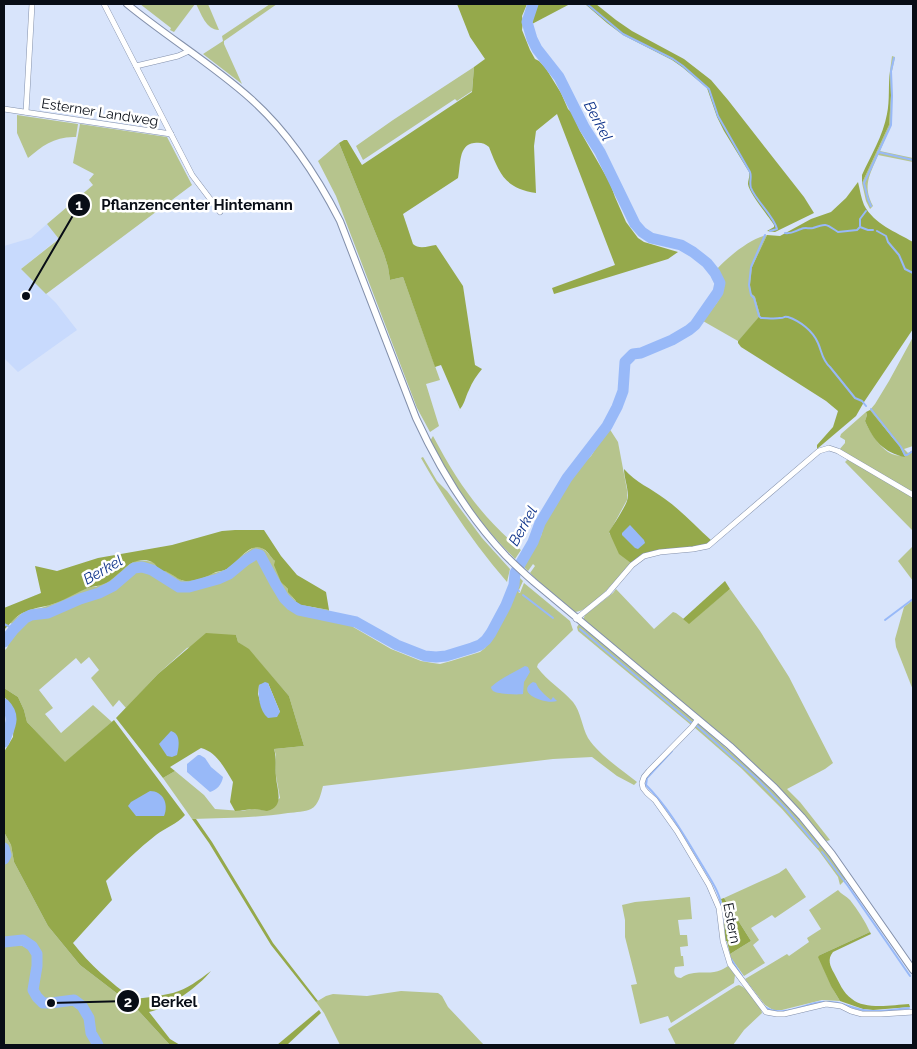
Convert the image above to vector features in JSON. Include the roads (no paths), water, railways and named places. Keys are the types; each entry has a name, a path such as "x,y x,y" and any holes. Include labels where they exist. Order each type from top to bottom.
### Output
{"street":[{"name":"Esterner Landweg","path":"26,112 32,4"},
{"name":"Esterner Landweg","path":"104,4 192,175 220,212"},
{"path":"127,4 251,99 298,150 321,185 340,221 416,418 443,471 462,501 486,532 506,556 534,582 698,719 752,766 781,795 802,817 851,880 913,970"},
{"path":"136,66 178,56 189,51"},
{"name":"Esterner Landweg","path":"4,109 171,134"},
{"path":"576,618 608,593 632,565 644,556 708,546 819,451 830,448 838,451 913,495"},
{"name":"Estern","path":"698,719 649,771 642,783 643,788 655,800 677,832 714,896 721,916 726,953 730,964 741,980 766,1012 770,1013 784,1014 826,1004 841,1006 862,1014 913,1012"}],"water":[{"path":"630,525 645,543 638,549 622,535"},
{"path":"525,666 528,667 530,672 524,682 523,694 503,694 493,691 491,687"},
{"path":"265,682 268,683 280,712 277,717 268,718 261,707 259,685"},
{"path":"533,682 551,700 553,697 557,701 540,700 529,694 528,686"},
{"path":"171,731 178,738 177,755 172,757 167,756 159,744"},
{"path":"198,755 205,758 211,767 223,777 222,782 215,790 210,792 187,772 187,764"},
{"path":"150,791 158,793 164,799 166,807 164,816 136,816 128,806 131,802"}],"waterway":[{"name":"Berkel","path":"4,642 25,618 31,615 48,613 99,593 113,586 134,568 142,567 152,570 179,587 189,587 229,574 256,554 260,555 284,598 299,610 356,622 397,645 425,656 446,656 480,645 486,640 506,605 514,585 515,573 533,542 540,523 567,478 607,426 617,407 623,391 625,362 633,354 641,353 672,340 689,330 695,325 718,292 720,283 707,263 693,252 681,245 651,238 635,224 600,152 584,127 559,77 537,49 532,39 527,22 533,4"},
{"path":"587,4 623,34 673,59 709,89 718,116 750,172 750,186 753,193 775,224 777,229 770,231"},
{"path":"871,206 864,183 891,125 891,71 894,58"},
{"path":"878,152 913,160"},
{"path":"860,226 860,219 866,211"},
{"path":"785,233 824,225 838,232 857,230 860,227 873,230"},
{"path":"877,231 886,236 888,242 899,255 905,269 913,273"},
{"path":"765,235 751,267 749,285 759,316 761,318 788,317 806,327 816,339 827,364 855,398 862,401 866,406"},
{"path":"871,409 901,447 905,455 913,451"},
{"name":"Berkel","path":"513,586 519,591"},
{"path":"523,595 553,618"},
{"path":"885,620 913,599"},
{"path":"4,624 14,629"},
{"path":"580,629 692,723"},
{"name":"Berkel","path":"4,704 11,718 10,727 4,742"},
{"path":"697,726 757,779 786,809 818,847"},
{"path":"672,751 647,778 646,785 669,813 715,886 722,910"},
{"name":"Berkel","path":"4,848 6,855 4,859"},
{"path":"822,852 848,886 910,976"},
{"name":"Berkel","path":"4,942 23,940 32,946 37,954 33,990 37,997 43,1003 74,1000 82,1006 89,1018 91,1033 98,1045"},
{"path":"731,959 742,976"},
{"path":"765,1007 772,1010 786,1011 814,1003 827,1002 869,1011 909,1008"}],"place":[{"name":"Pflanzencenter Hintemann","path":"26,296"},
{"name":"Berkel","path":"51,1003"}]}
